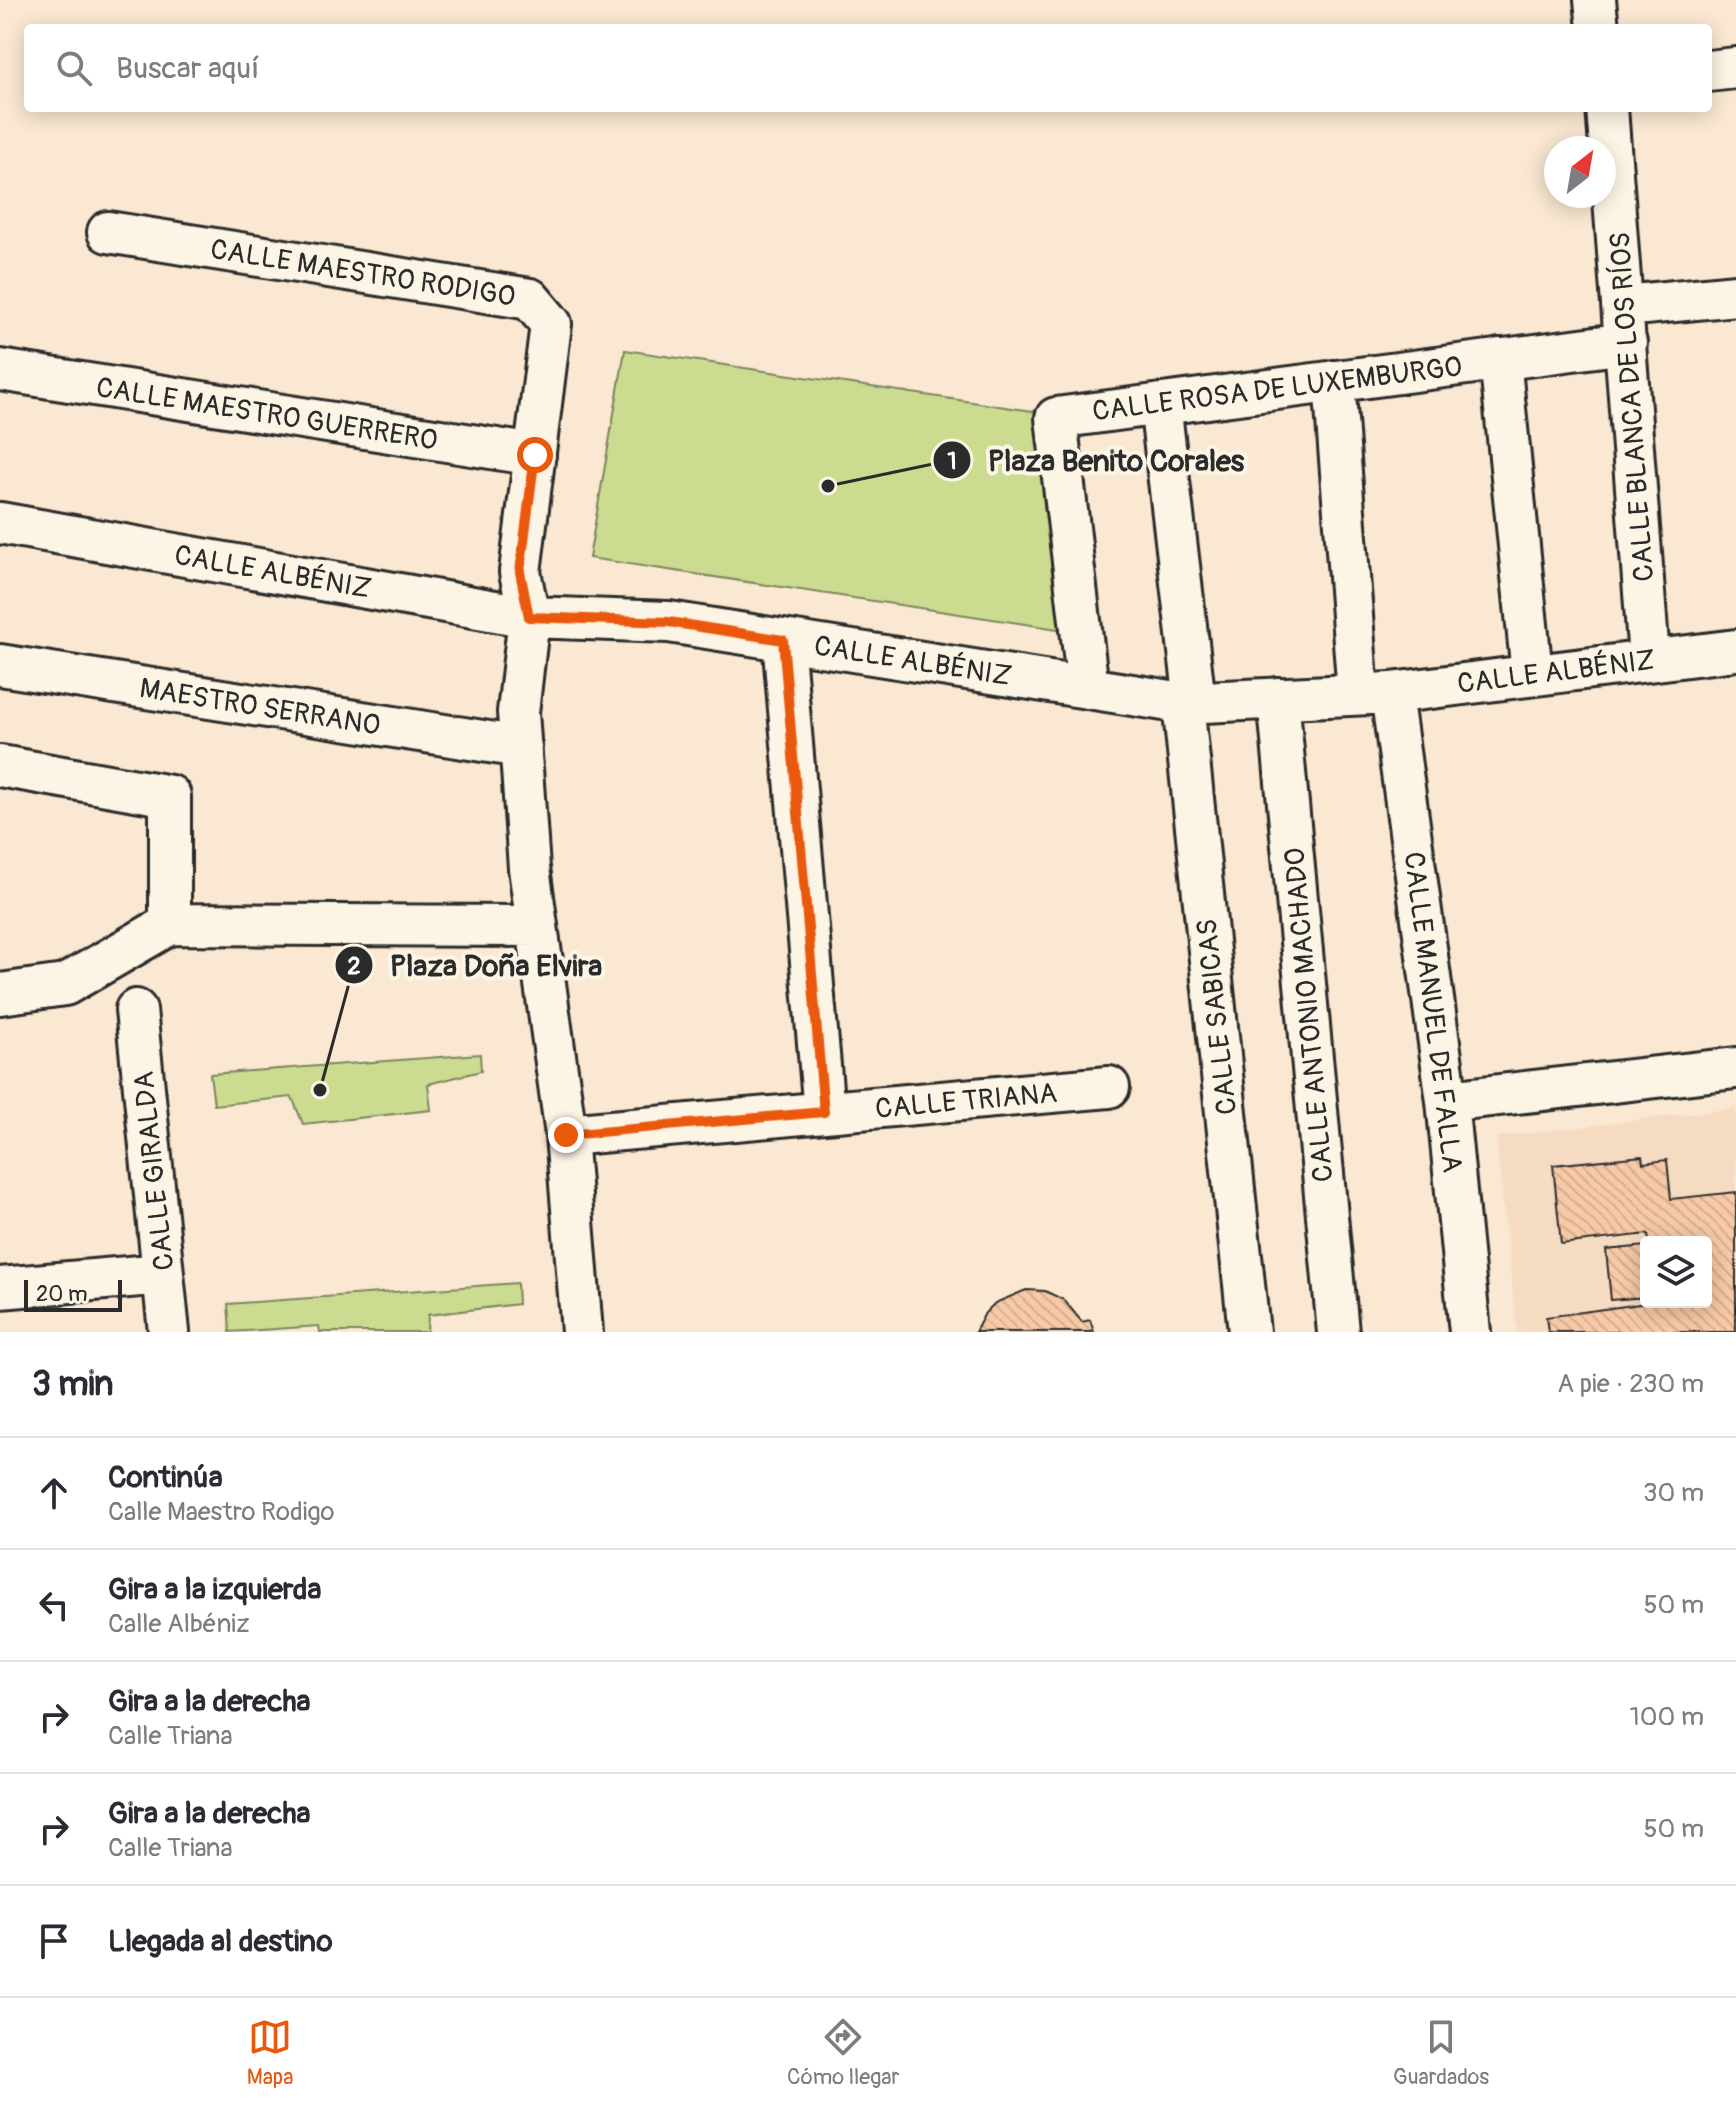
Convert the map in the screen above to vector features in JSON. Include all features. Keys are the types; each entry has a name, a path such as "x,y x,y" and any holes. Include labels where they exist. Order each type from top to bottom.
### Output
{"street":[{"path":"1595,0 1598,24"},
{"path":"1712,71 1736,68"},
{"name":"CALLE BLANCA DE LOS RÍOS","path":"1607,112 1649,658"},
{"name":"CALLE MAESTRO RODIGO","path":"108,232 530,299 551,324 520,572 529,617 518,712 529,868 566,1135 582,1332"},
{"name":"CALLE ROSA DE LUXEMBURGO","path":"1088,688 1056,418 1500,359 1736,295"},
{"path":"1500,359 1532,674"},
{"name":"CALLE MAESTRO GUERRERO","path":"0,370 535,455"},
{"name":"CALLE MANUEL DE FALLA","path":"1334,381 1374,694 1447,1101 1470,1332"},
{"name":"CALLE SABICAS","path":"1160,404 1249,1332"},
{"name":"CALLE ALBÉNIZ","path":"0,523 529,617 669,622 1189,702 1374,694 1649,658 1736,650"},
{"path":"783,640 824,1112"},
{"name":"MAESTRO SERRANO","path":"0,665 521,747"},
{"name":"CALLE ANTONIO MACHADO","path":"1278,698 1338,1332"},
{"path":"0,766 170,796 170,924"},
{"path":"0,994 65,985 170,924 537,926"},
{"name":"CALLE GIRALDA","path":"136,1010 169,1332"},
{"path":"1447,1101 1736,1068"},
{"name":"CALLE TRIANA","path":"566,1135 1109,1087"},
{"path":"0,1288 163,1274"}],"shaded area":[{"path":"1736,1108 1736,1332 1517,1332 1496,1137"}],"green space":[{"path":"625,350 1046,413 1071,631 589,558"},
{"path":"480,1054 481,1071 428,1084 431,1110 303,1124 292,1097 214,1105 210,1074"},
{"path":"517,1283 518,1304 428,1315 427,1332 320,1332 319,1326 230,1332 228,1304"}],"building":[{"path":"1642,1156 1643,1163 1667,1160 1671,1199 1736,1192 1736,1332 1548,1332 1546,1317 1640,1304 1640,1308 1712,1308 1712,1236 1648,1234 1561,1244 1553,1165"},
{"path":"1640,1247 1640,1298 1611,1300 1606,1250"},
{"path":"1026,1290 1045,1291 1064,1300 1082,1322 1090,1320 1094,1332 975,1332 985,1313 995,1303"}],"place":[{"name":"Plaza Benito Corales","path":"828,486"},
{"name":"Plaza Doña Elvira","path":"320,1090"}],"route":[{"path":"535,455 520,572 529,617 669,622 783,640 824,1112 566,1135"}]}
